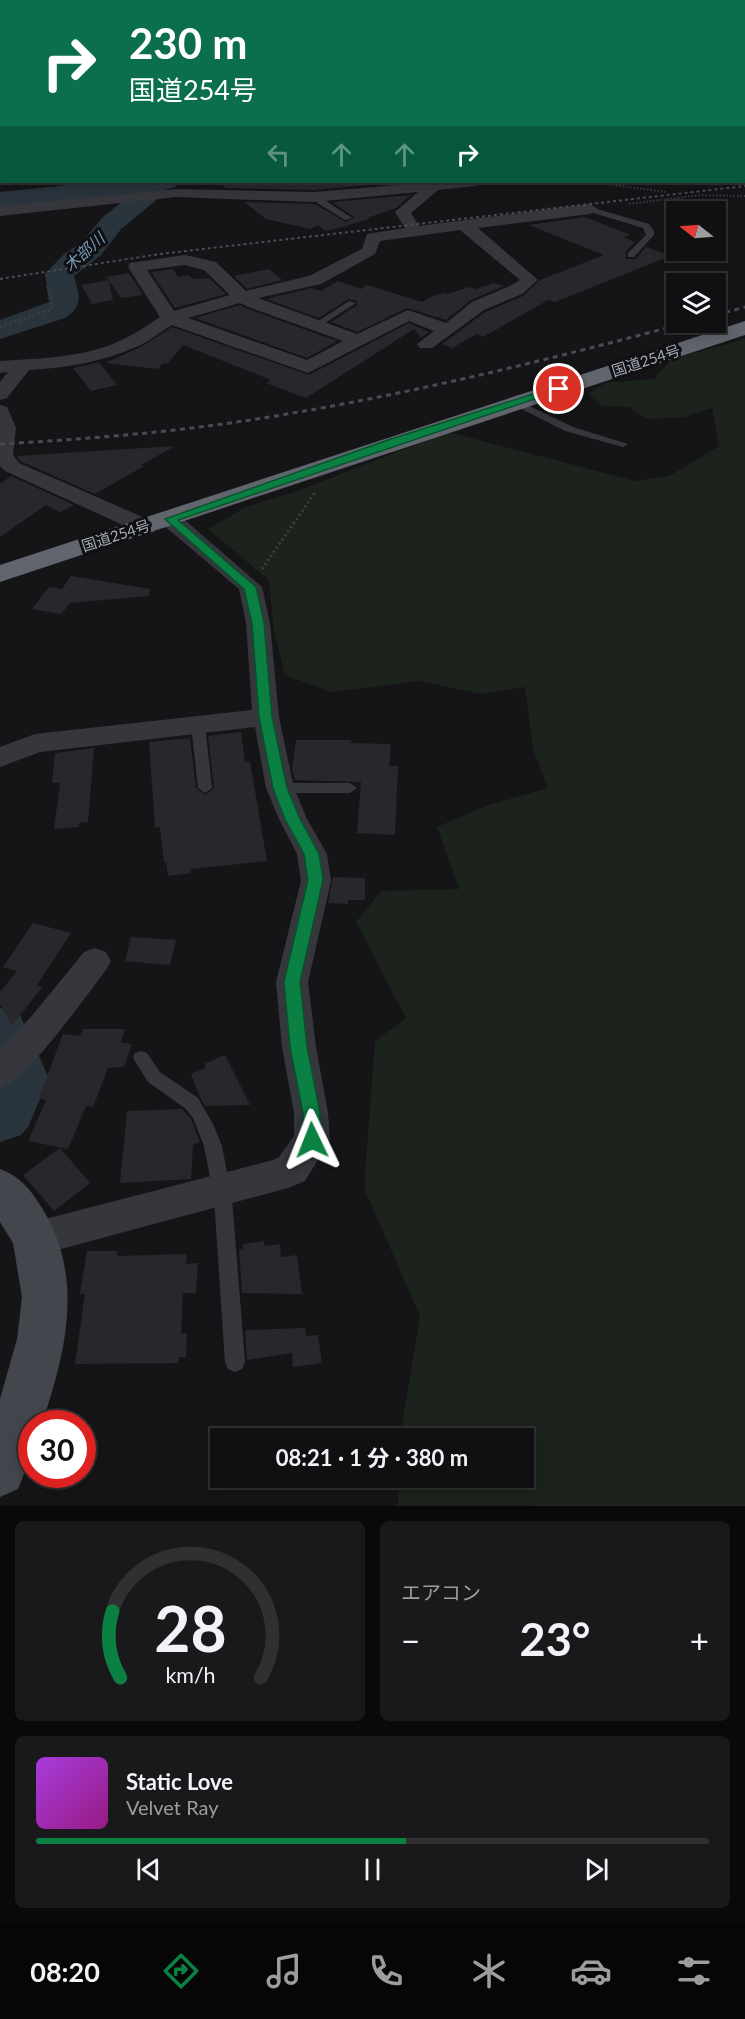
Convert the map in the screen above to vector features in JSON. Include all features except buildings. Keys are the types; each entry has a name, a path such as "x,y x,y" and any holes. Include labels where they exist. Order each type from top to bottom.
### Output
{"highway":[{"name":"国道254号","path":"0,574 745,328"}],"street":[{"path":"0,211 154,196 172,189 314,197 406,185 462,183"},
{"path":"415,231 404,212 435,185"},
{"path":"0,367 87,359 131,343 170,318 242,297 315,280 369,251 373,237 590,208"},
{"path":"426,344 478,306 516,291 531,280 469,228 462,225"},
{"path":"358,340 242,297 210,266 184,260 136,267 170,318 308,367 408,315 448,330"},
{"path":"0,394 24,365"},
{"path":"0,411 6,428 3,456 12,467 158,523 250,587 258,623 266,717 280,788 292,819 312,854 316,880 292,982 298,1047 312,1113 312,1140 292,1169 223,1190 35,1238"},
{"path":"0,758 35,743 266,717"},
{"path":"0,1073 43,1028 96,961"},
{"path":"0,1189 19,1211 35,1238 46,1297 41,1340 30,1385 0,1471"}],"lane":[{"path":"314,197 348,218"},
{"path":"590,208 646,226 650,235 631,255"},
{"path":"316,325 352,303"},
{"path":"517,403 569,429 623,444"},
{"path":"198,725 205,788"},
{"path":"280,788 350,788"},
{"path":"141,1058 147,1073 160,1083 186,1096 198,1112 215,1149 223,1190 235,1362"}],"path":[{"path":"596,183 666,192"},
{"path":"590,208 700,195 745,196"},
{"path":"0,327 50,310 53,305 47,287"},
{"path":"250,587 335,463"}],"shaded area":[{"path":"745,339 745,1506 398,1506 399,1488 534,1488 534,1428 402,1428 420,1316 364,1188 375,1041 406,1018 356,922 381,891 459,889 437,827 486,806 548,788 533,749 525,687 481,694 419,681 331,692 285,675 274,631 269,580 208,529 246,507 298,491 448,432 635,481 669,476 719,446 712,408 684,417 647,419 629,407 602,406 588,394 605,383 654,379 672,359"}],"waterway":[{"path":"0,200 157,183"},
{"name":"木部川","path":"0,330 54,312 63,306 64,297 59,274 91,249 112,223 151,192 151,185"},
{"name":"木部川","path":"0,1032 20,1078 7,1109 0,1116"}],"railway":[{"path":"0,279 160,254 745,186"},
{"path":"726,312 745,307"},
{"path":"0,444 165,431 317,409 477,376 666,328"}],"route":[{"path":"312,1140 312,1113 298,1047 292,982 316,880 312,854 292,819 280,788 266,717 258,623 250,587 170,519 559,389"}]}
